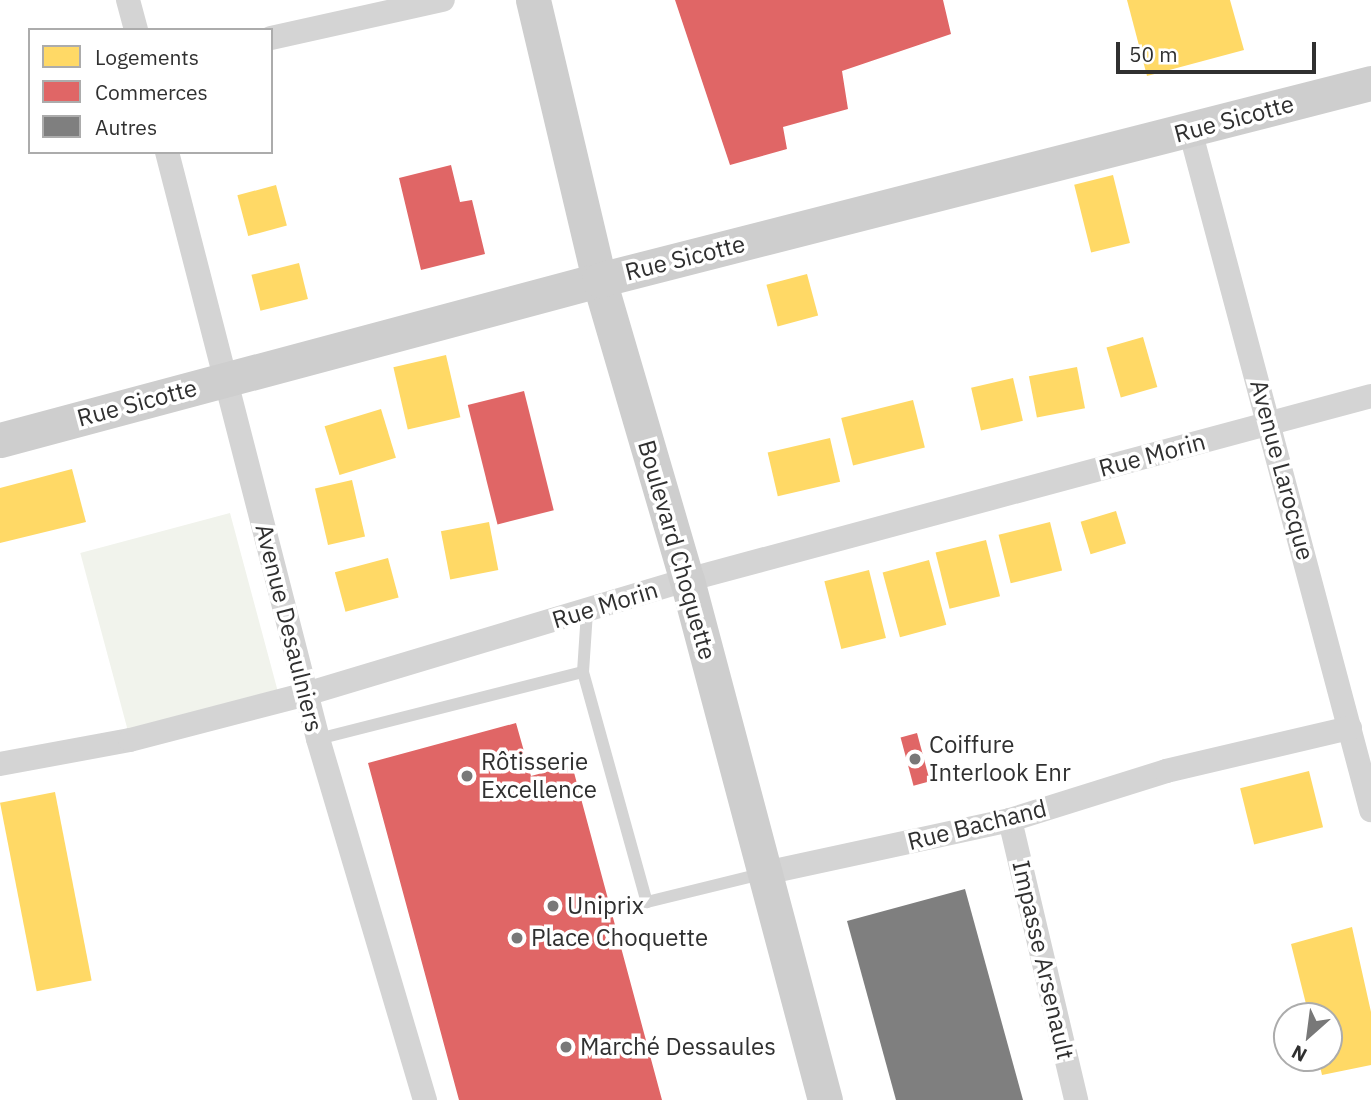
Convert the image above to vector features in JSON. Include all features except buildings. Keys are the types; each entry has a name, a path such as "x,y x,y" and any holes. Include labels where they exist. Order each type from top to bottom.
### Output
{"street":[{"path":"128,0 135,28"},
{"path":"273,38 443,0"},
{"name":"Boulevard Choquette","path":"533,0 599,280 687,580 825,1100"},
{"name":"Rue Sicotte","path":"0,440 599,280 1371,83"},
{"name":"Avenue Larocque","path":"1190,130 1271,423 1371,810"},
{"name":"Avenue Desaulniers","path":"168,154 318,739 425,1100"},
{"name":"Rue Morin","path":"0,764 130,740 306,694 687,580 1371,396"},
{"name":"Rue Bachand","path":"765,873 1010,820 1166,771 1350,728"},
{"name":"Impasse Arsenault","path":"1010,820 1076,1100"}],"lane":[{"path":"587,611 583,672 646,902 765,873"},
{"path":"318,739 583,672"}],"shaded area":[{"path":"230,513 280,701 131,741 80,553"}],"place":[{"name":"Coiffure Interlook Enr","path":"915,759"},
{"name":"Rôtisserie Excellence","path":"467,776"},
{"name":"Uniprix","path":"553,906"},
{"name":"Place Choquette","path":"517,938"},
{"name":"Marché Dessaules","path":"566,1047"}]}
